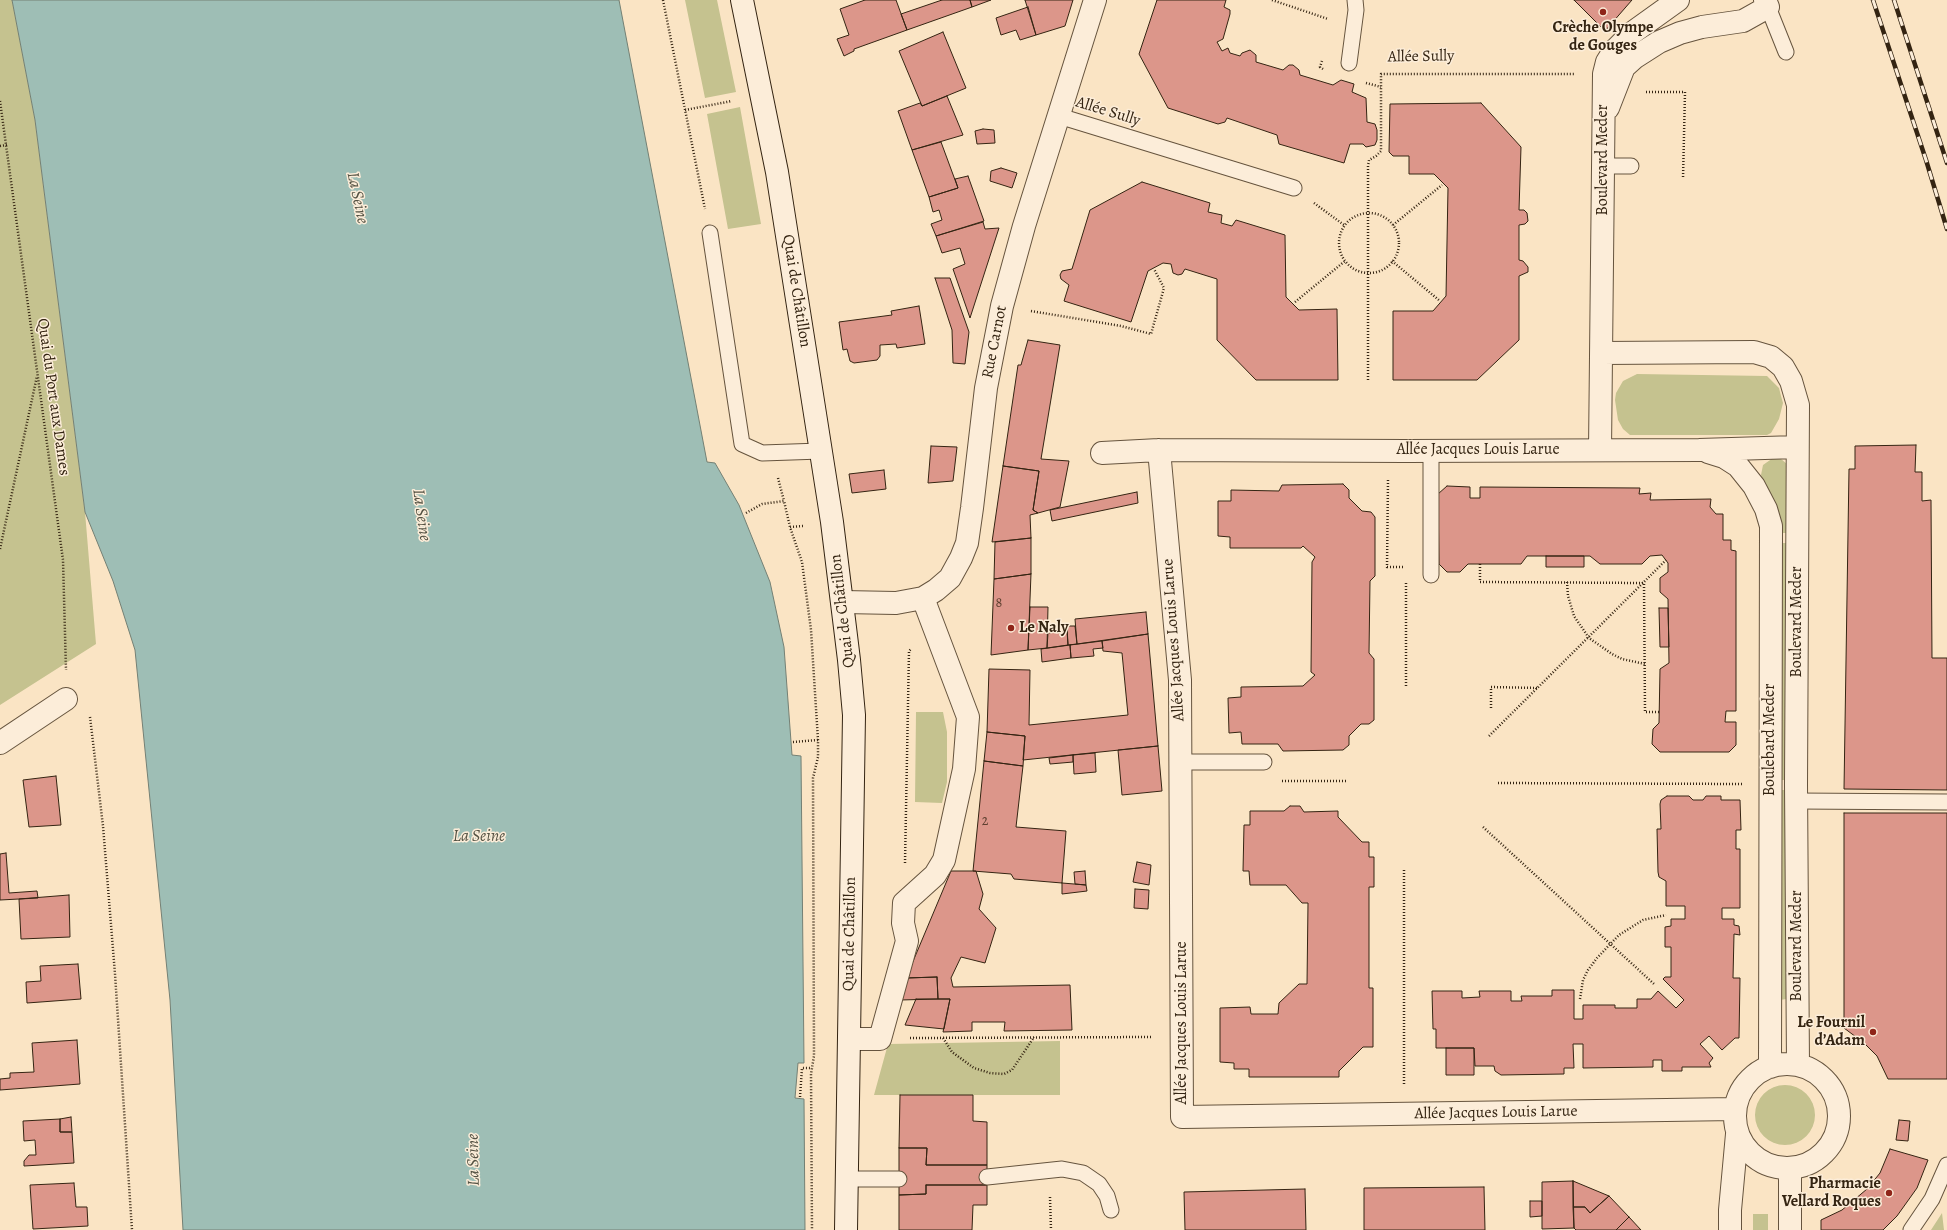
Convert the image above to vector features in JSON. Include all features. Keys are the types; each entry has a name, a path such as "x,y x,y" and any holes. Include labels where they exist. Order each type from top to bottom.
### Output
{"street":[{"name":"Quai de Châtillon","path":"742,0 777,172 821,451 843,602 854,714 846,1230"},
{"name":"Rue Carnot","path":"843,602 896,603 923,598 936,590 950,578 961,558 966,543 986,388 996,333 1024,226 1095,0"},
{"name":"Boulevard Meder","path":"1600,450 1604,74 1607,62 1614,51 1632,33 1678,0"},
{"path":"1603,119 1624,67 1634,58 1659,42 1680,33 1702,27 1743,21 1766,3"},
{"name":"Boulevard Meder","path":"1602,353 1754,352 1771,357 1783,367 1791,381 1798,405 1796,801 1798,1065"},
{"name":"Allée Jacques Louis Larue","path":"1102,453 1158,450 1699,450 1797,448"},
{"name":"Allée Jacques Louis Larue","path":"1158,450 1180,680 1182,1118 1735,1109"},
{"name":"Boulebard Meder","path":"1699,450 1724,457 1738,466 1754,486 1766,508 1771,526 1770,1067"},
{"path":"849,1039 880,1039 907,941 903,923 904,904 935,875 944,860 964,769 968,717 923,598"},
{"path":"0,743 66,699"},
{"path":"1784,1064 1798,1065 1813,1071 1826,1082 1835,1096 1839,1112 1837,1128 1831,1143 1820,1156 1806,1164 1790,1168 1773,1167 1758,1160 1746,1148 1738,1134 1734,1122 1735,1109 1739,1095 1746,1083 1757,1073 1770,1067 1784,1064"},
{"path":"1730,1230 1730,1210 1738,1134"},
{"path":"1790,1168 1790,1230"}],"lane":[{"path":"1349,63 1356,10 1355,0"},
{"path":"1766,3 1786,52"},
{"name":"Allée Sully","path":"1059,116 1294,188"},
{"path":"1603,166 1631,166"},
{"path":"710,233 742,444 762,453 821,451"},
{"path":"1431,450 1431,575"},
{"path":"1180,762 1264,762"},
{"path":"1796,801 1947,802"},
{"path":"1911,1230 1940,1198 1947,1165"},
{"path":"987,1177 1056,1170 1083,1173 1099,1184 1108,1196 1111,1210"},
{"path":"846,1179 899,1178"}],"path":[{"path":"663,0 710,233"},
{"name":"Allée Sully","path":"1368,380 1369,160 1381,151 1381,74 1604,74"},
{"path":"1639,92 1685,92 1683,179"},
{"path":"685,110 762,95"},
{"name":"Quai du Port aux Dames","path":"0,101 63,560 66,699"},
{"path":"0,146 7,145"},
{"path":"1393,225 1442,186"},
{"path":"1294,188 1344,225"},
{"path":"1368,214 1382,217 1393,225 1399,243 1397,252 1392,261 1382,270 1368,273 1359,272 1345,261 1340,252 1338,243 1344,225 1359,215 1368,214"},
{"path":"1295,302 1345,261"},
{"path":"1392,261 1440,301"},
{"path":"1034,311 1121,326 1151,334 1164,288 1154,269"},
{"path":"0,549 38,373"},
{"path":"1388,484 1387,567 1406,567"},
{"path":"746,512 762,504 784,501 790,527 802,562 811,630 818,740 818,757 814,778 814,1056 812,1068 812,1230"},
{"path":"790,527 832,522"},
{"path":"1489,736 1666,560"},
{"path":"1480,564 1480,582 1644,583"},
{"path":"1567,582 1568,596 1574,616 1589,638 1622,659 1644,664"},
{"path":"1644,583 1644,712 1659,712"},
{"path":"904,904 909,651 937,636"},
{"path":"1491,708 1491,687 1538,688"},
{"path":"66,699 88,706 103,826 116,974 132,1230"},
{"path":"793,742 818,740"},
{"path":"1498,783 1770,784"},
{"path":"1483,827 1654,984"},
{"path":"1404,870 1404,1114"},
{"path":"1580,999 1583,980 1588,970 1610,944 1630,927 1643,920 1666,915"},
{"path":"944,1038 952,1052 974,1068 990,1073 1004,1074 1012,1070 1034,1037"},
{"path":"880,1039 1164,1037 1182,1045"},
{"path":"800,1097 802,1068 812,1068"},
{"path":"1051,1230 1056,1170"}],"shaded area":[{"path":"0,0 12,0 35,120 85,512 96,644 0,705"},
{"path":"685,0 717,0 736,92 705,98"},
{"path":"740,107 761,224 728,229 707,114"},
{"path":"1637,374 1767,376 1779,388 1783,403 1779,419 1771,433 1767,435 1630,435 1623,429 1618,420 1615,400 1616,393 1623,381"},
{"path":"1773,458 1781,459 1787,464 1789,533 1781,533 1761,475 1763,465"},
{"path":"1781,543 1789,543 1788,780 1781,780"},
{"path":"916,712 943,712 947,732 947,782 942,803 915,802"},
{"path":"1780,790 1788,790 1787,999 1779,1000"},
{"path":"1060,1041 1060,1095 874,1095 888,1044"},
{"path":"1785,1085 1802,1090 1810,1098 1815,1115 1810,1132 1802,1140 1785,1145 1768,1140 1760,1132 1755,1115 1760,1098 1768,1090"},
{"path":"1942,1213 1944,1230 1931,1230"},
{"path":"1753,1214 1768,1214 1768,1230 1753,1230"}],"water":[{"name":"La Seine","path":"12,0 619,0 707,462 715,463 739,505 770,582 784,647 792,755 801,756 804,1063 798,1063 795,1098 804,1099 805,1230 183,1230 170,1000 135,650 113,581 85,512 35,120"}],"building":[{"path":"865,0 896,0 907,30 854,49 854,51 844,56 837,39 849,35 840,9"},
{"path":"942,0 970,0 972,7 907,30 901,14"},
{"path":"970,0 991,0 972,7"},
{"path":"1025,0 1073,0 1065,26 1036,35"},
{"path":"1157,0 1226,0 1224,7 1230,10 1230,14 1223,39 1217,42 1222,51 1228,48 1230,53 1240,56 1242,53 1250,50 1256,55 1256,62 1283,70 1289,65 1293,65 1299,70 1300,75 1333,85 1341,80 1354,84 1352,92 1366,98 1367,122 1375,124 1377,130 1377,140 1375,145 1366,147 1363,144 1350,144 1344,163 1279,144 1277,135 1227,118 1225,122 1218,124 1168,108 1139,54"},
{"name":"Crèche Olympe de Gouges","path":"1574,0 1632,0 1605,31"},
{"path":"1028,7 1036,35 1020,40 1016,30 1001,35 996,18"},
{"path":"943,32 966,88 922,106 899,51"},
{"path":"947,96 963,135 912,150 898,111 920,103 922,106"},
{"path":"1481,103 1521,147 1519,210 1524,210 1527,213 1528,221 1525,224 1519,225 1519,260 1523,261 1528,267 1528,272 1519,276 1519,340 1477,380 1393,380 1393,311 1433,311 1446,296 1448,188 1434,174 1409,174 1409,156 1393,156 1389,152 1390,104"},
{"path":"983,129 994,130 995,143 977,144 975,131"},
{"path":"941,142 958,188 929,197 912,150"},
{"path":"1001,168 1017,173 1012,188 990,181 991,171"},
{"path":"968,176 984,221 936,236 931,224 942,220 939,210 933,212 929,197 958,188 955,179"},
{"path":"1142,182 1210,203 1208,212 1222,215 1221,223 1232,226 1236,220 1285,235 1286,297 1299,310 1337,309 1338,380 1256,380 1217,340 1217,279 1185,269 1182,274 1178,275 1173,273 1171,264 1163,263 1148,271 1131,322 1064,301 1069,285 1061,279 1060,275 1062,271 1072,269 1090,210"},
{"path":"983,222 985,229 999,228 970,318 953,269 965,264 960,248 942,253 936,236"},
{"path":"935,278 950,278 969,332 965,364 953,363 952,330"},
{"path":"919,306 925,344 897,348 896,344 880,345 880,356 877,360 854,363 850,361 847,349 843,350 839,322 892,315 891,311"},
{"path":"1028,340 1060,345 1041,459 1069,461 1060,507 1038,513 1033,510 1039,471 1003,466 1018,365 1021,365"},
{"path":"1916,445 1915,472 1922,472 1922,501 1931,500 1932,658 1947,658 1947,790 1844,789 1849,469 1855,469 1855,446"},
{"path":"931,446 957,447 953,481 928,483"},
{"path":"1003,466 1039,471 1033,510 1038,513 1030,515 1031,538 992,542"},
{"path":"884,470 886,489 852,493 849,474"},
{"path":"1343,484 1349,490 1349,498 1362,511 1371,512 1375,517 1375,576 1370,581 1369,653 1374,659 1374,720 1369,724 1361,724 1349,736 1349,745 1343,750 1283,751 1278,744 1242,744 1241,732 1229,733 1228,698 1241,697 1241,687 1303,686 1315,675 1311,672 1312,562 1315,557 1303,546 1301,548 1230,548 1230,537 1218,536 1218,501 1231,501 1231,490 1279,491 1282,485"},
{"path":"1447,486 1470,487 1470,498 1480,498 1480,487 1640,488 1639,494 1651,493 1650,500 1711,499 1710,507 1716,514 1723,514 1723,540 1731,540 1731,550 1736,551 1736,711 1726,711 1725,722 1736,722 1736,745 1729,752 1660,752 1652,744 1653,729 1659,723 1660,669 1669,663 1668,599 1660,592 1660,578 1668,572 1668,563 1662,555 1650,556 1642,564 1600,564 1590,556 1527,556 1521,564 1468,564 1460,572 1447,572 1439,564 1438,494"},
{"path":"1137,492 1138,503 1052,521 1050,510"},
{"path":"1031,538 1031,574 994,579 995,542"},
{"path":"1546,556 1584,556 1584,567 1546,567"},
{"path":"1031,574 1028,650 991,655 994,579"},
{"path":"1030,607 1048,607 1047,648 1028,650"},
{"path":"1659,608 1668,608 1669,647 1660,647"},
{"path":"1146,612 1148,634 1077,644 1075,619"},
{"path":"1067,626 1075,626 1077,644 1068,645"},
{"path":"1067,631 1068,645 1047,648 1048,633"},
{"path":"1148,634 1158,746 1023,760 1025,736 987,732 989,669 1030,670 1029,725 1128,715 1122,653 1103,651 1102,641"},
{"path":"1102,641 1103,648 1093,649 1094,656 1071,658 1070,645"},
{"path":"1070,645 1071,658 1042,662 1041,649"},
{"path":"987,732 1025,736 1023,766 984,761"},
{"path":"1158,746 1162,791 1122,795 1118,750"},
{"path":"1095,753 1096,772 1074,774 1073,755"},
{"path":"1073,755 1073,762 1050,764 1049,758"},
{"path":"984,761 1023,766 1016,827 1066,831 1062,883 1014,879 1011,874 973,871"},
{"path":"56,776 61,825 29,827 23,780"},
{"path":"1667,796 1689,796 1693,800 1703,800 1706,796 1721,796 1721,800 1740,800 1741,830 1736,830 1736,849 1740,849 1740,908 1722,908 1722,919 1734,919 1734,925 1739,926 1740,935 1734,934 1733,978 1740,978 1739,1038 1735,1038 1722,1050 1709,1036 1700,1044 1713,1058 1709,1063 1711,1067 1682,1067 1682,1071 1662,1071 1662,1060 1653,1060 1653,1067 1583,1068 1583,1044 1573,1044 1574,1068 1564,1068 1564,1074 1501,1075 1495,1071 1494,1066 1475,1066 1474,1048 1436,1048 1436,1029 1433,1029 1432,991 1462,991 1462,998 1480,997 1479,991 1511,991 1511,1001 1522,1001 1521,996 1552,996 1552,990 1574,990 1574,1019 1583,1019 1583,1005 1615,1005 1615,1008 1637,1008 1637,999 1651,999 1658,991 1676,1008 1684,1000 1663,979 1665,977 1671,977 1671,947 1665,947 1665,927 1671,926 1671,919 1685,919 1685,906 1666,906 1666,881 1659,877 1658,872 1657,829 1661,829 1661,800"},
{"path":"1290,806 1300,806 1304,812 1338,811 1338,817 1362,842 1369,842 1369,857 1374,857 1374,887 1369,887 1369,988 1373,988 1373,1047 1363,1047 1339,1071 1339,1077 1249,1077 1249,1069 1234,1069 1234,1063 1220,1062 1220,1008 1250,1007 1251,1014 1278,1014 1279,1003 1299,984 1307,984 1308,903 1302,903 1286,885 1250,885 1249,871 1243,871 1244,825 1250,825 1250,811 1284,811"},
{"path":"1844,813 1947,813 1947,1079 1888,1079 1877,1056 1864,1043 1844,1028"},
{"path":"6,853 9,893 37,891 38,898 0,900 0,854"},
{"path":"1137,862 1151,865 1149,885 1133,882"},
{"path":"951,871 976,871 983,894 979,909 996,928 985,963 961,957 951,978 953,987 1070,985 1072,1030 1004,1031 1005,1022 972,1022 972,1031 943,1032 950,999 938,999 937,977 906,978"},
{"path":"1085,871 1086,885 1075,884 1074,872"},
{"path":"1062,883 1086,885 1087,891 1062,894"},
{"path":"1135,889 1149,890 1148,909 1134,908"},
{"path":"69,895 70,937 21,939 19,899"},
{"path":"78,964 81,999 27,1003 26,982 41,981 40,966"},
{"path":"937,977 938,999 900,1000 906,978"},
{"path":"916,999 950,999 944,1029 905,1025"},
{"path":"77,1040 80,1084 0,1090 0,1079 10,1078 10,1073 34,1072 32,1043"},
{"path":"1446,1048 1474,1048 1474,1075 1446,1075"},
{"path":"900,1095 973,1095 973,1121 987,1122 987,1165 926,1165 927,1148 899,1148"},
{"path":"71,1117 72,1132 60,1132 60,1119"},
{"path":"60,1119 60,1132 72,1132 74,1163 24,1166 24,1161 29,1155 36,1155 35,1140 24,1141 23,1121"},
{"path":"1899,1120 1910,1121 1908,1141 1896,1140"},
{"path":"899,1148 927,1148 926,1165 987,1165 987,1185 926,1185 926,1194 899,1195"},
{"name":"Pharmacie Vellard Roques","path":"1890,1149 1928,1160 1917,1188 1897,1216 1883,1230 1821,1230 1821,1220 1842,1210 1867,1189 1880,1173"},
{"path":"1573,1181 1574,1228 1542,1229 1542,1182"},
{"path":"1573,1181 1609,1196 1590,1213 1585,1207 1573,1207"},
{"path":"74,1183 76,1207 87,1207 88,1226 33,1229 30,1185"},
{"path":"926,1185 987,1185 987,1205 973,1205 972,1230 899,1230 899,1195 926,1194"},
{"path":"1484,1187 1485,1230 1364,1230 1364,1188"},
{"path":"1305,1189 1306,1230 1185,1230 1184,1192"},
{"path":"1609,1196 1629,1217 1616,1230 1576,1230 1574,1228 1573,1207 1585,1207 1590,1213"},
{"path":"1530,1201 1542,1201 1542,1216 1530,1217"},
{"path":"1629,1217 1641,1230 1616,1230"}],"railway":[{"path":"1873,0 1926,160 1947,229"},
{"path":"1894,0 1947,163"}],"place":[{"name":"Crèche Olympe de Gouges","path":"1603,12"},
{"name":"Le Naly","path":"1011,628"},
{"name":"Le Fournil d’Adam","path":"1873,1032"},
{"name":"Pharmacie Vellard Roques","path":"1889,1193"}]}
